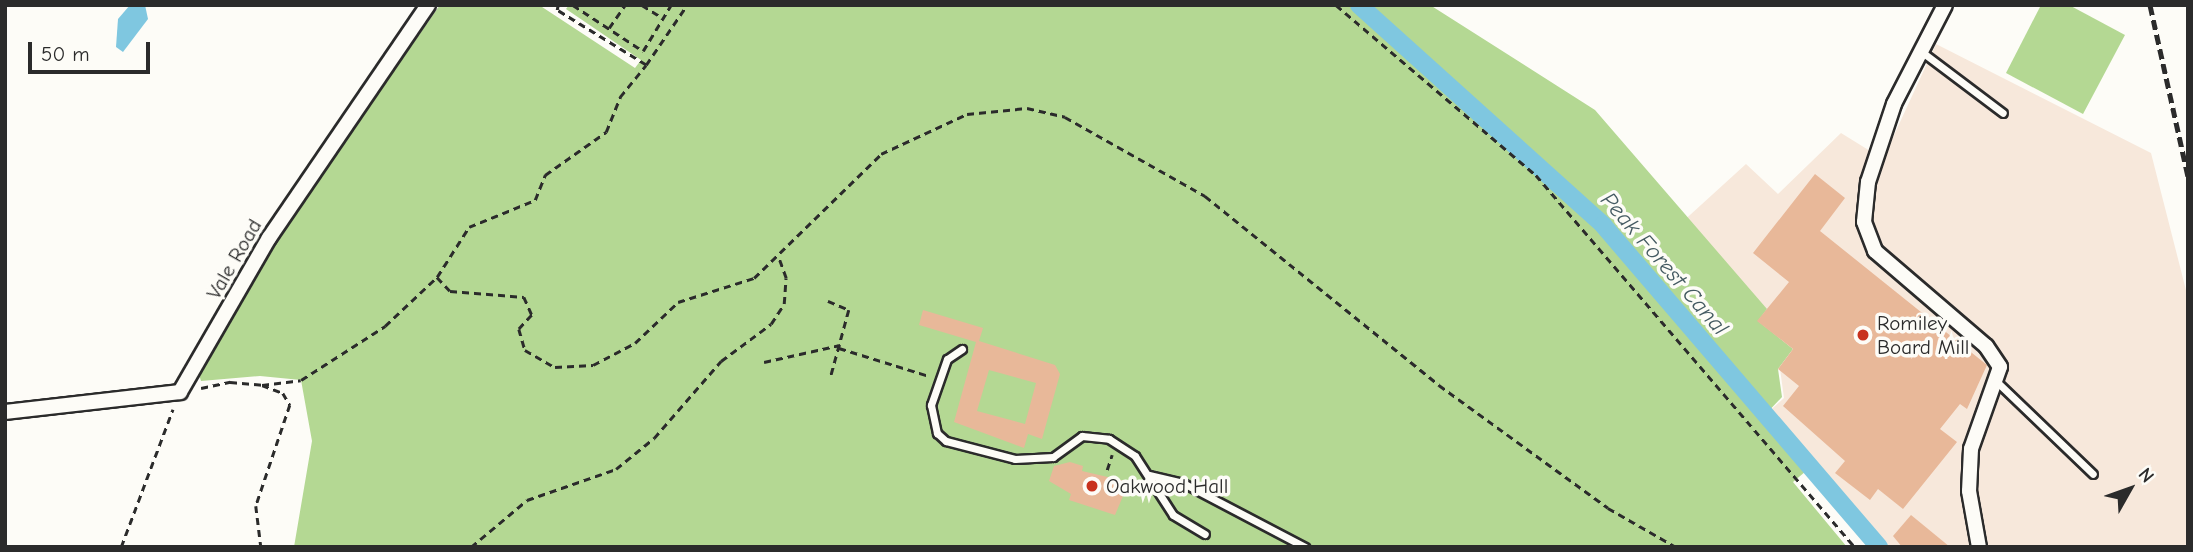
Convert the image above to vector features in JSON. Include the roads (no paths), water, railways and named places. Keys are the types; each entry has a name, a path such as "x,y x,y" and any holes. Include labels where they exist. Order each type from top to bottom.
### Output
{"street":[{"name":"Vale Road","path":"5,412 180,392 269,237 428,5"},
{"path":"1945,5 1894,104 1876,156 1864,222 1875,251 1986,346 2000,367 1971,449 1969,491 1979,547"}],"lane":[{"path":"1922,52 2003,113"},
{"path":"962,349 947,359 939,379 932,422 946,441 1015,459 1053,457 1071,441 1095,435 1121,444 1149,475 1172,516 1205,534"},
{"path":"1996,381 2093,474"},
{"path":"1149,475 1183,483 1304,547"}],"water":[{"path":"130,5 145,5 148,19 123,52 116,47 118,19"}],"waterway":[{"name":"Peak Forest Canal","path":"1359,5 1603,225 1879,547"}],"railway":[{"path":"2150,5 2188,176"}],"place":[{"name":"Romiley Board Mill","path":"1863,335"},
{"name":"Oakwood Hall","path":"1092,486"}]}
